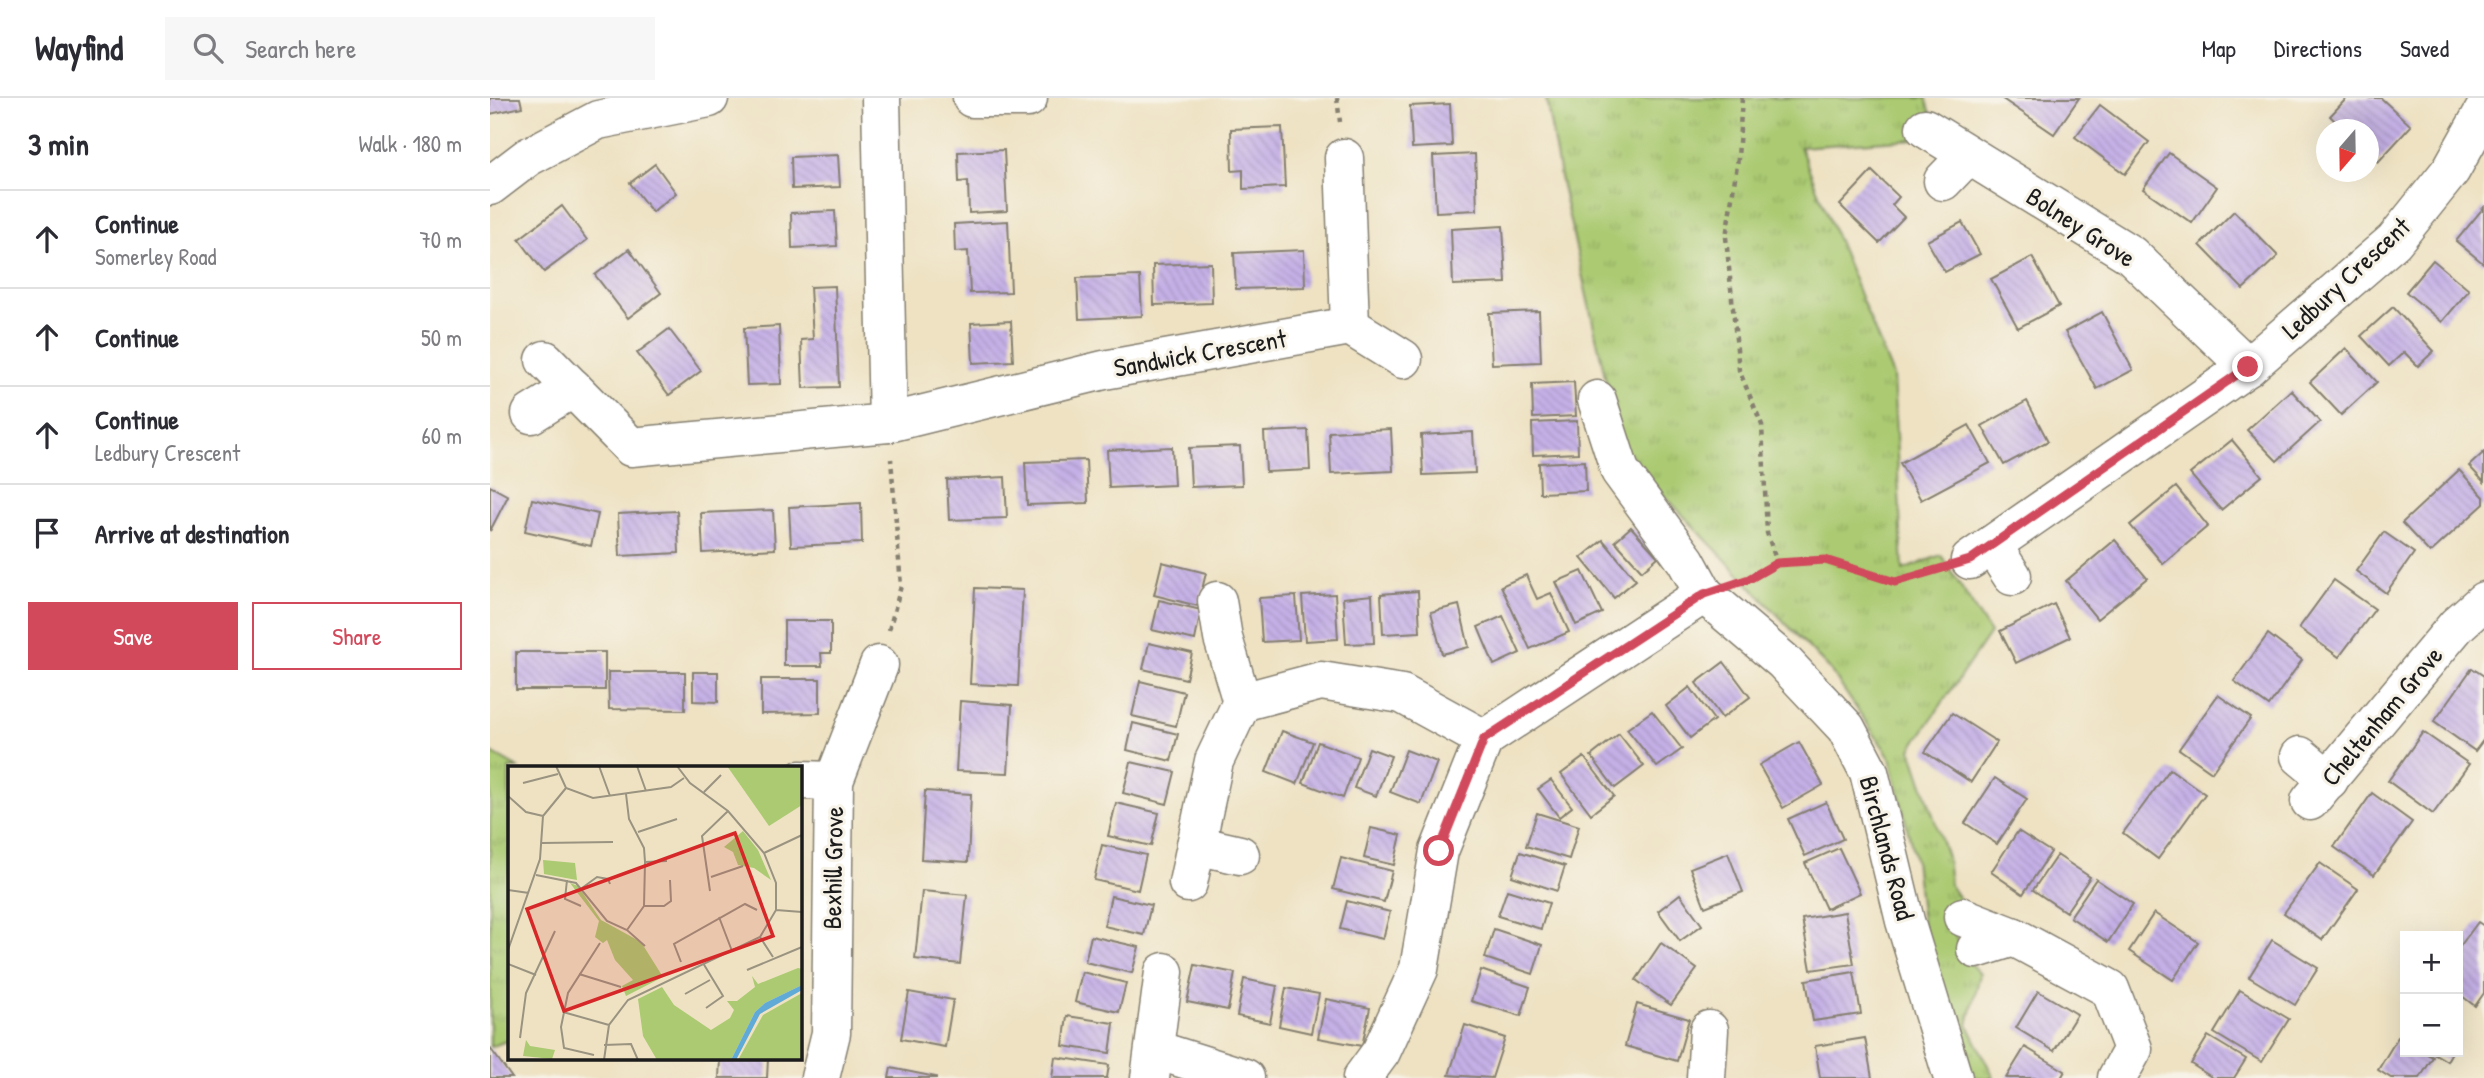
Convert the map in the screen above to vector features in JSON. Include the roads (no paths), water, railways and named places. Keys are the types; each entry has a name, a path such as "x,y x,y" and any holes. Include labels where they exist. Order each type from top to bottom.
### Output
{"street":[{"path":"490,186 595,109 709,98"},
{"path":"881,98 888,423"},
{"path":"972,98 1028,98"},
{"name":"Ledbury Crescent","path":"2012,576 1981,553 2248,367 2394,241 2451,170 2484,111"},
{"name":"Bolney Grove","path":"1925,128 1955,168 2130,255 2248,367"},
{"path":"1344,158 1350,326 1403,359"},
{"name":"Sandwick Crescent","path":"545,360 631,447 888,423 1104,370 1350,326"},
{"path":"531,414 573,388"},
{"name":"Birchlands Road","path":"1597,400 1620,471 1695,577 1783,661 1846,728 1869,772 1905,921 1953,1078"},
{"path":"1362,1078 1381,1052 1419,970 1439,851 1484,739 1695,577"},
{"path":"1188,883 1214,761 1242,702 1223,638 1217,601"},
{"name":"Cheltenham Grove","path":"2313,779 2457,625 2484,601"},
{"name":"Bexhill Grove","path":"820,1078 831,1032 817,780 879,665"},
{"path":"1242,702 1321,681 1402,694 1484,739"},
{"path":"1196,845 1240,855"},
{"path":"1969,933 2014,937 2110,989 2133,1049 2117,1078"},
{"path":"1164,972 1153,1064 1245,1078"},
{"path":"1705,1078 1709,1030"}]}
